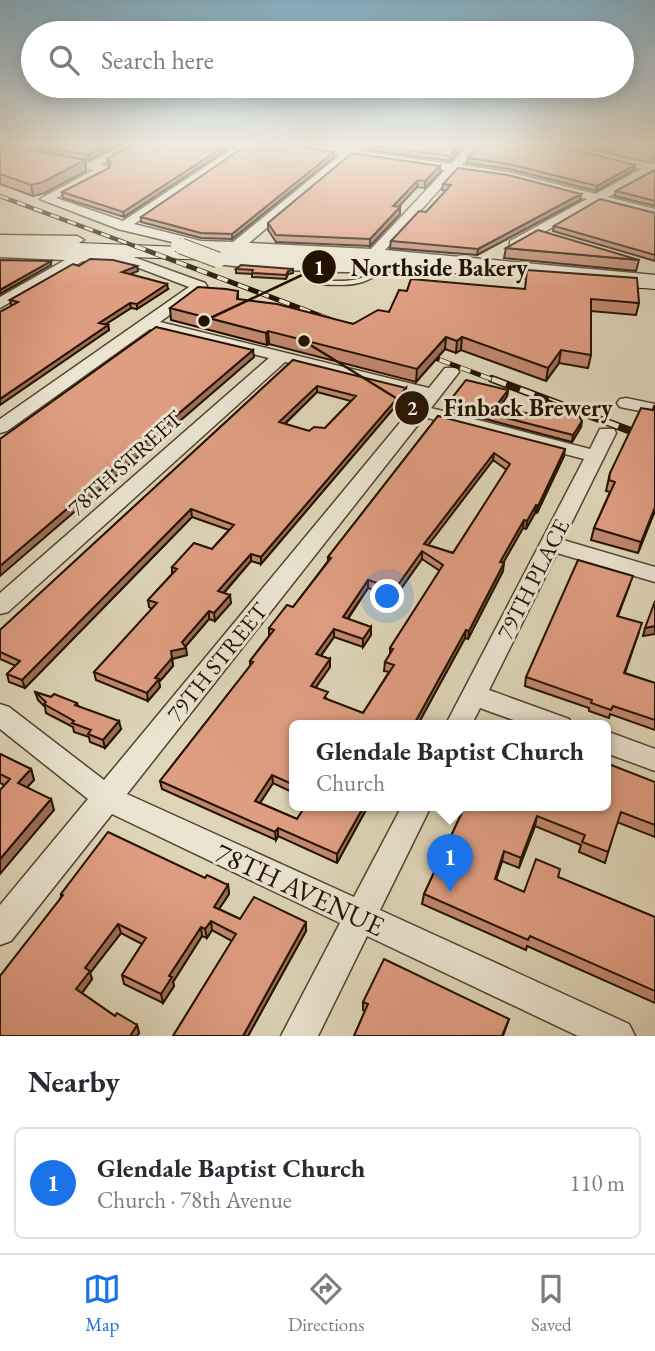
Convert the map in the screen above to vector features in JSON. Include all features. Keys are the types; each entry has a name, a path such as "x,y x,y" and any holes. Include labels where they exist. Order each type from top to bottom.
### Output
{"main road":[{"path":"0,246 275,255 655,281"}],"street":[{"path":"61,191 46,199 218,260 381,268 433,265"},
{"path":"123,226 175,191"},
{"path":"236,247 302,191"},
{"path":"375,253 432,191"},
{"path":"573,191 655,212"},
{"path":"482,262 610,191"},
{"path":"535,233 551,237"},
{"path":"0,239 77,240"},
{"path":"174,243 375,253 655,281"},
{"path":"0,253 128,259 200,286 0,427"},
{"path":"0,303 82,256"},
{"path":"146,323 281,357 596,456"},
{"name":"78TH STREET","path":"0,606 281,357"},
{"name":"79TH STREET","path":"0,930 451,372"},
{"path":"626,404 655,409"},
{"name":"79TH PLACE","path":"461,720 607,433"},
{"path":"551,544 655,575"},
{"path":"474,695 543,720"},
{"name":"78TH AVENUE","path":"0,714 107,798 617,1036"},
{"path":"611,744 655,760"},
{"path":"299,1036 414,811"}],"lane":[{"path":"314,282 362,283 373,278 381,268"}],"building":[{"path":"63,191 155,191 123,212"},
{"path":"179,191 285,191 232,234 201,233 141,217"},
{"path":"306,191 407,191 393,206 400,207 370,239 276,235 268,223"},
{"path":"445,191 571,191 581,194 478,249 391,241 419,211 426,212"},
{"path":"617,191 655,191 655,201"},
{"path":"600,199 655,213 655,255 554,226"},
{"path":"538,230 639,260 506,248"},
{"path":"90,259 113,260 137,266 122,272 167,284 137,304 130,303 99,323 108,325 0,399 0,312 18,302 10,300 73,264 79,266"},
{"path":"0,260 51,261 0,290"},
{"path":"241,265 293,269 286,275 252,273 253,270 236,269"},
{"path":"527,270 637,278 639,303 591,299 591,355 561,350 548,368 462,337 457,341 446,337 417,369 170,308 198,287 226,289 238,291 237,299 277,304 353,324 378,310 389,312 399,290 407,291 411,279 525,289"},
{"path":"156,327 253,350 0,566 0,439"},
{"path":"293,360 406,388 261,557 251,554 218,591 230,595 214,613 209,611 182,642 186,648 171,651 172,658 155,678 159,679 147,693 94,672 157,603 148,600 177,569 172,567 194,543 212,549 234,525 191,509 22,680 7,674 20,661 0,652 0,630","holes":["317,386 356,396 325,428 314,427 309,431 279,422"]},
{"path":"466,380 508,390 496,406 538,416 548,400 577,413 582,421 573,435 448,403"},
{"path":"654,406 655,507 641,542 594,528 615,482 609,480 610,473 641,408 653,410"},
{"path":"438,416 565,449 538,506 536,505 527,521 524,520 500,562 504,563 469,631 466,630 416,720 289,720 289,783 272,775 255,801 297,819 302,811 361,811 337,854 278,828 275,832 160,781 253,662 250,661 274,630 269,628 287,605 293,607 331,558 328,557","holes":["494,453 510,464 453,553 424,544","422,551 443,565 390,648 393,649 385,662 394,665 363,713 324,698 328,692 311,686 330,659 316,654 334,629 363,639 371,627 343,617 368,580 395,589"]},
{"path":"578,560 633,576 617,616 642,623 624,673 655,683 655,720 613,706 611,710 591,703 592,700 526,677"},
{"path":"655,601 655,626 645,628"},
{"path":"35,692 51,697 54,694 77,703 75,705 119,721 103,740 88,734 91,730 72,723 74,721 44,704 46,702"},
{"path":"0,754 31,769 18,783 51,799 0,859 0,790 10,779 0,774"},
{"path":"611,765 655,782 655,825 621,812 608,852 582,842 585,835 537,816 521,858 504,851 495,879 524,892 536,859 560,869 558,877 655,917 655,991 530,936 528,940 424,894 463,811 611,811"},
{"path":"108,832 205,878 207,875 228,885 214,907 240,919 254,897 306,922 243,1036 173,1036 236,934 211,921 205,929 201,927 169,976 172,977 161,994 122,975 146,938 118,924 85,968 90,971 76,989 115,1016 117,1013 137,1025 130,1036 0,1036 0,976"},
{"path":"384,959 509,1019 502,1036 354,1036 368,1004 363,1002"}],"railway":[{"path":"0,196 140,248"},
{"path":"135,246 337,322"},
{"path":"419,352 496,381"},
{"path":"492,379 655,440"}],"place":[{"name":"Northside Bakery","path":"204,321"},
{"name":"Finback Brewery","path":"304,341"},
{"name":"Glendale Baptist Church","path":"450,892"}]}
